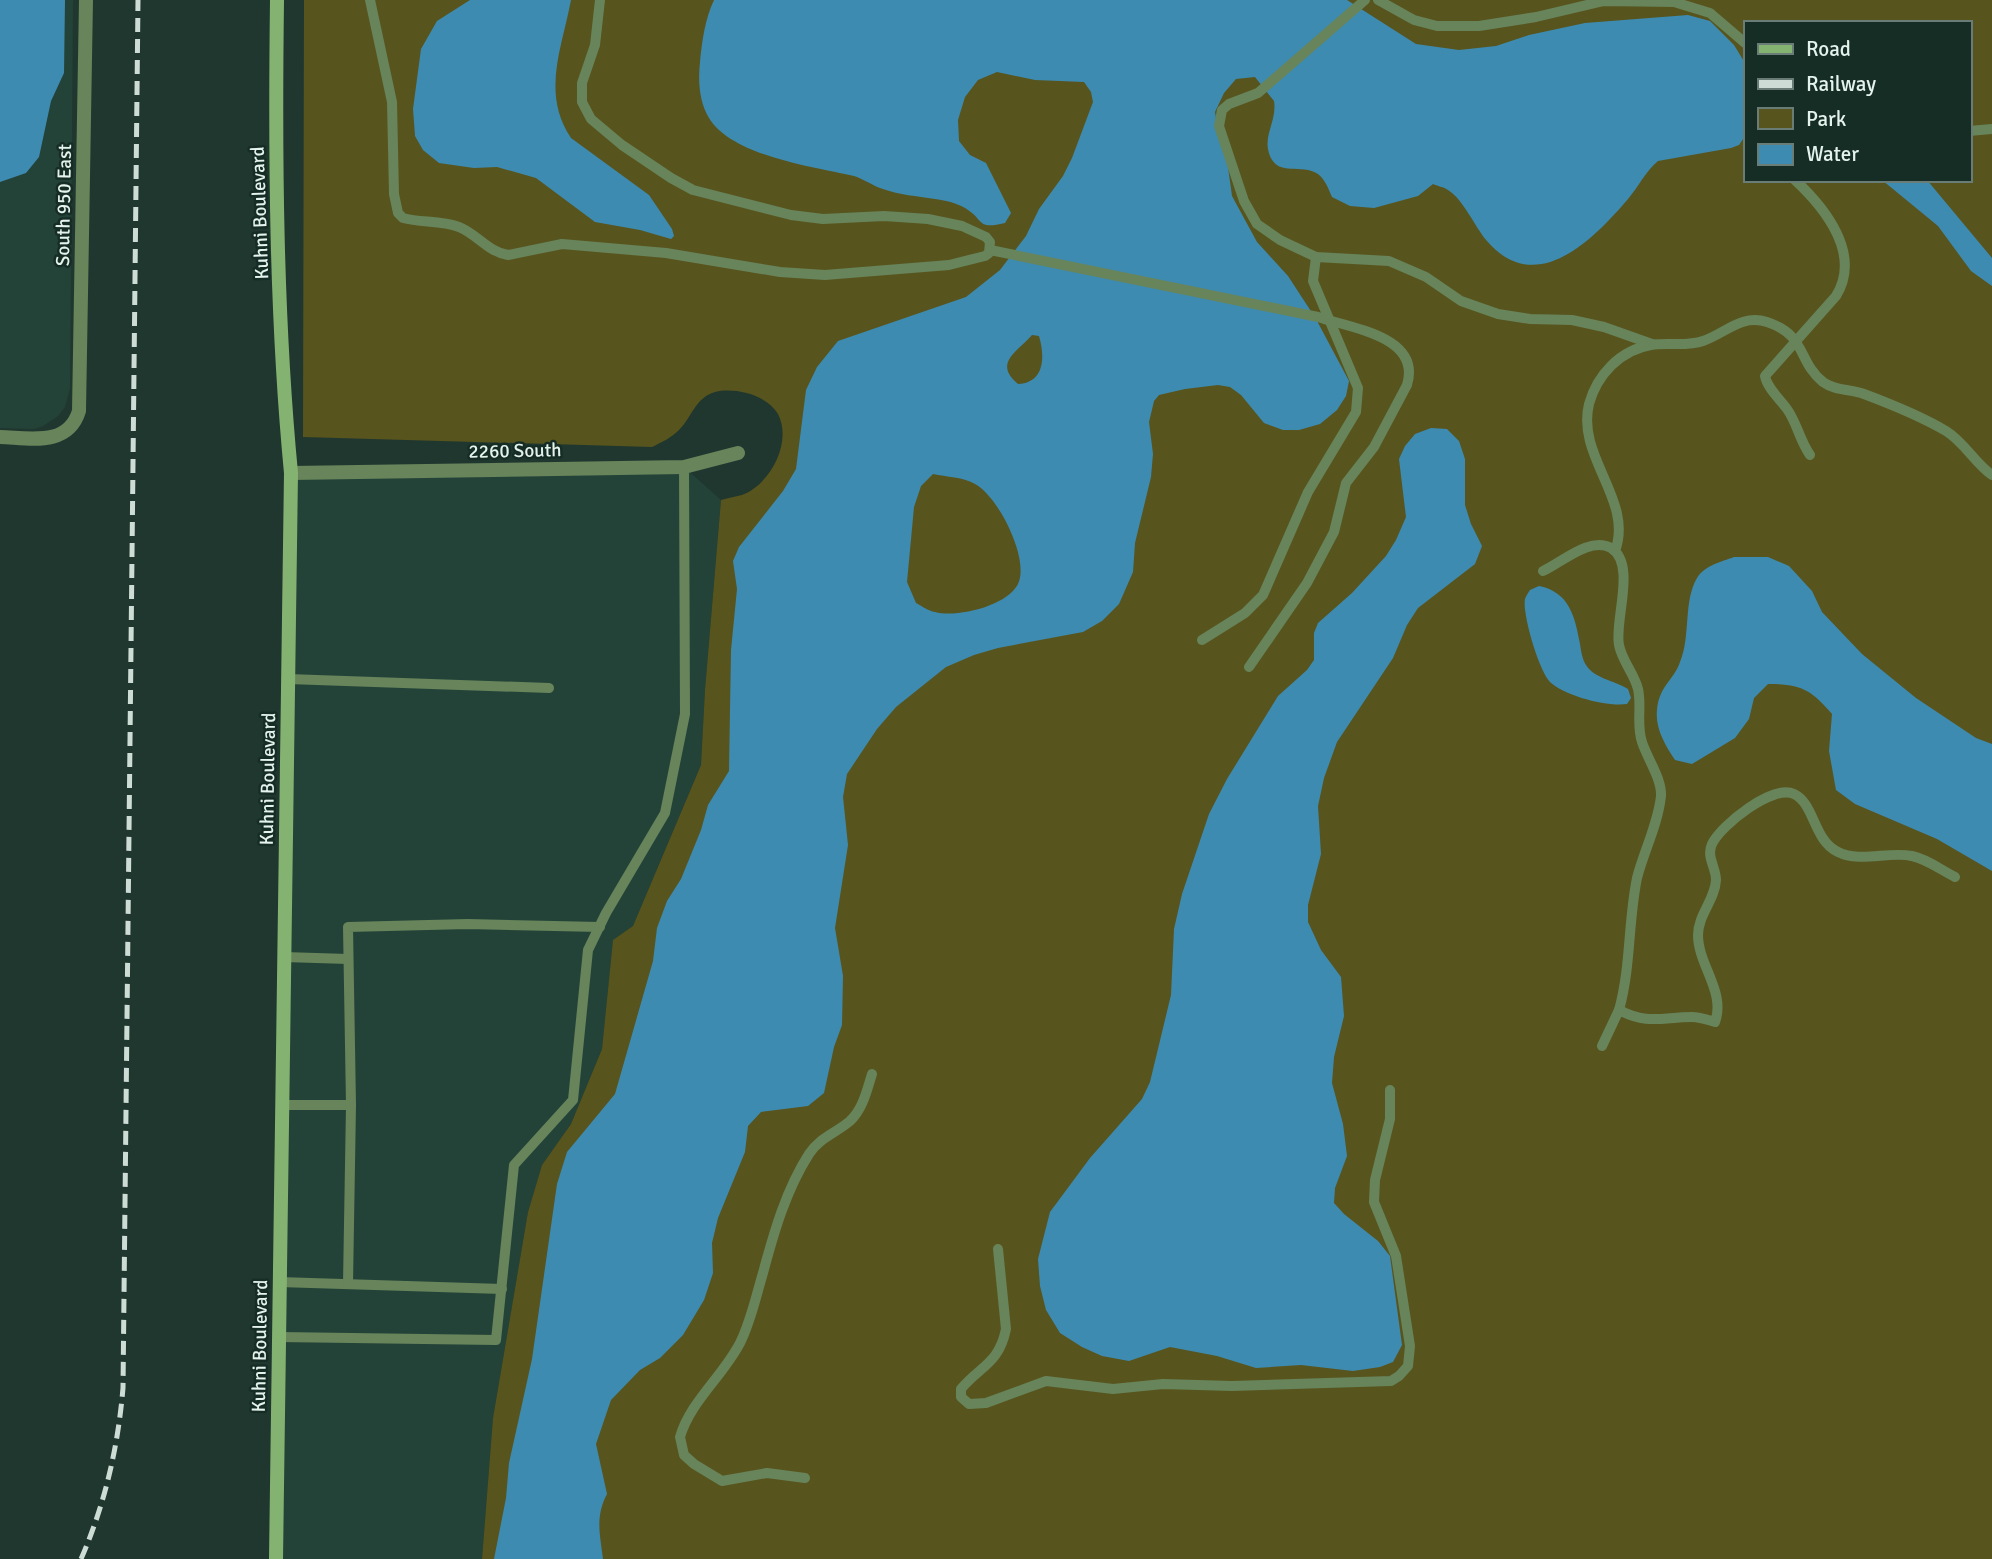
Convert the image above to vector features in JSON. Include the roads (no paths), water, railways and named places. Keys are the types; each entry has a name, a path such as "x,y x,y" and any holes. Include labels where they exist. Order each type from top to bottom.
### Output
{"street":[{"name":"South 950 East","path":"0,437 57,437 71,427 79,411 86,0"},
{"name":"Kuhni Boulevard","path":"276,1559 291,473 284,402 276,149 277,0"},
{"name":"2260 South","path":"291,473 684,467 738,453"}],"lane":[{"path":"370,0 392,102 394,194 396,208 402,218 442,222 458,227 471,233 489,248 508,255 562,244 666,253 780,272 814,274 901,271 949,265 985,256 989,250 990,242 986,237 962,226 896,216 823,219 791,215 693,190 671,178 622,145 591,119 582,102 582,83 595,45 600,0"},
{"path":"1378,0 1414,20 1437,26 1479,26 1536,17 1604,1 1674,2 1710,13 1744,42"},
{"path":"1364,2 1258,93 1229,104 1220,115 1219,126 1244,201 1257,224 1267,232 1316,257 1389,261 1426,277 1461,301 1498,314 1572,320 1652,344"},
{"path":"1971,131 1992,129"},
{"path":"1798,182 1826,213 1838,238 1846,268 1836,296 1765,376 1766,382 1788,410 1810,456"},
{"path":"989,250 1318,317 1360,329 1400,349 1407,357 1410,374 1374,447 1346,483 1334,532 1307,583 1249,667"},
{"path":"1202,640 1245,613 1263,594 1308,492 1356,412 1358,388 1313,281 1316,257"},
{"path":"1602,1046 1619,1010 1627,972 1637,880 1661,795 1661,788 1640,738 1638,691 1619,647 1623,598 1622,569 1615,551 1619,532 1617,513 1610,490 1592,453 1586,419 1595,389 1604,373 1626,353 1652,344 1690,344 1748,320 1769,323 1796,339 1822,382 1861,392 1946,431 1992,475"},
{"path":"1625,334 1626,353"},
{"path":"279,1337 496,1340 514,1165 573,1100 588,950 665,813 685,714 684,467"},
{"path":"1543,571 1589,547 1605,545 1615,551"},
{"path":"288,679 549,688"},
{"path":"1619,1010 1630,1016 1655,1021 1694,1017 1715,1021 1718,1000 1698,938 1700,920 1716,878 1710,850 1716,838 1739,817 1773,794 1791,793 1800,799 1823,840 1838,852 1857,856 1913,856 1955,877"},
{"path":"348,1284 351,1105 348,927 468,924 600,927"},
{"path":"284,957 348,959"},
{"path":"805,1478 780,1473 722,1481 684,1455 680,1437 693,1410 722,1373 740,1343 754,1306 784,1203 810,1153 859,1111 872,1074"},
{"path":"998,1249 1006,1329 1004,1340 992,1360 961,1390 961,1397 969,1404 986,1403 1046,1381 1113,1389 1163,1384 1232,1386 1391,1381 1408,1366 1410,1346 1396,1256 1374,1202 1375,1180 1390,1119 1390,1090"},
{"path":"282,1105 351,1105"},
{"path":"279,1282 502,1289"}],"water":[{"path":"0,0 65,0 64,73 51,101 39,157 26,173 0,182"},
{"path":"470,0 571,0 556,70 557,104 562,121 571,138 649,195 672,229 674,236 671,239 595,222 536,178 497,167 474,168 439,163 423,150 415,136 413,109 421,49 437,21"},
{"path":"714,0 1347,0 1416,44 1459,50 1496,46 1529,35 1585,23 1688,15 1710,21 1734,45 1744,61 1744,138 1739,145 1731,148 1658,161 1614,215 1581,245 1563,257 1544,264 1525,264 1506,257 1487,241 1459,200 1445,188 1433,184 1418,196 1374,208 1350,206 1332,197 1318,174 1276,164 1268,149 1274,101 1255,77 1236,79 1224,93 1215,112 1232,196 1257,242 1288,276 1316,319 1349,381 1346,396 1337,410 1320,424 1299,430 1283,430 1264,423 1241,395 1230,387 1218,385 1159,395 1154,401 1149,422 1153,454 1151,477 1135,543 1133,572 1119,604 1102,621 1083,632 998,648 946,667 896,707 877,729 847,774 843,797 848,845 835,928 843,976 842,1025 834,1047 824,1093 808,1106 761,1112 748,1126 745,1152 718,1218 712,1243 713,1273 704,1300 683,1335 660,1358 640,1370 611,1400 596,1444 607,1494 600,1518 603,1559 494,1559 506,1498 509,1463 532,1359 557,1184 567,1152 615,1094 653,961 657,928 667,901 681,879 708,805 729,771 731,650 737,589 733,561 739,547 783,491 796,469 806,390 817,367 838,341 966,297 1000,270 1026,236 1039,209 1063,176 1093,102 1091,92 1084,82 1035,80 997,72 978,80 965,97 958,120 959,141 970,155 986,163 1011,213 1005,223 989,225 954,203 896,193 854,176 775,158 754,151 720,131 709,118 699,84 706,22","holes":["1032,335 1039,336 1042,360 1038,374 1034,379 1018,384 1011,377 1007,364 1014,352","933,474 971,482 984,491 1002,514 1016,545 1021,573 1012,592 993,604 968,612 930,611 916,603 907,582 914,507 921,486"]},
{"path":"1884,182 1929,182 1992,258 1992,286 1971,271 1938,226"},
{"path":"1431,428 1447,429 1459,441 1465,459 1465,505 1482,546 1475,564 1418,608 1407,625 1393,658 1337,742 1324,778 1318,806 1321,854 1308,905 1308,922 1321,950 1341,977 1344,1016 1334,1057 1332,1083 1343,1124 1347,1156 1335,1188 1334,1203 1378,1241 1390,1256 1402,1345 1393,1362 1353,1371 1301,1365 1256,1368 1217,1356 1170,1347 1129,1361 1102,1356 1060,1333 1046,1310 1040,1286 1038,1259 1050,1212 1090,1158 1142,1099 1150,1082 1171,995 1174,929 1182,894 1209,814 1227,779 1278,696 1307,670 1314,660 1314,633 1318,623 1352,593 1386,556 1396,540 1406,517 1399,459 1415,434"},
{"path":"1734,557 1768,557 1789,566 1812,591 1822,612 1862,654 1916,698 1976,738 1992,744 1992,871 1937,839 1855,804 1836,790 1829,751 1832,714 1818,699 1797,687 1768,684 1754,698 1749,719 1735,738 1692,764 1675,760 1659,730 1658,702 1683,652 1690,598 1697,578 1709,567"},
{"path":"1539,586 1549,589 1564,600 1573,615 1586,665 1600,676 1628,689 1631,698 1627,704 1609,704 1587,699 1566,692 1550,682 1536,655 1525,606 1530,590"}],"railway":[{"path":"81,1559 109,1475 123,1388 138,0"}]}
